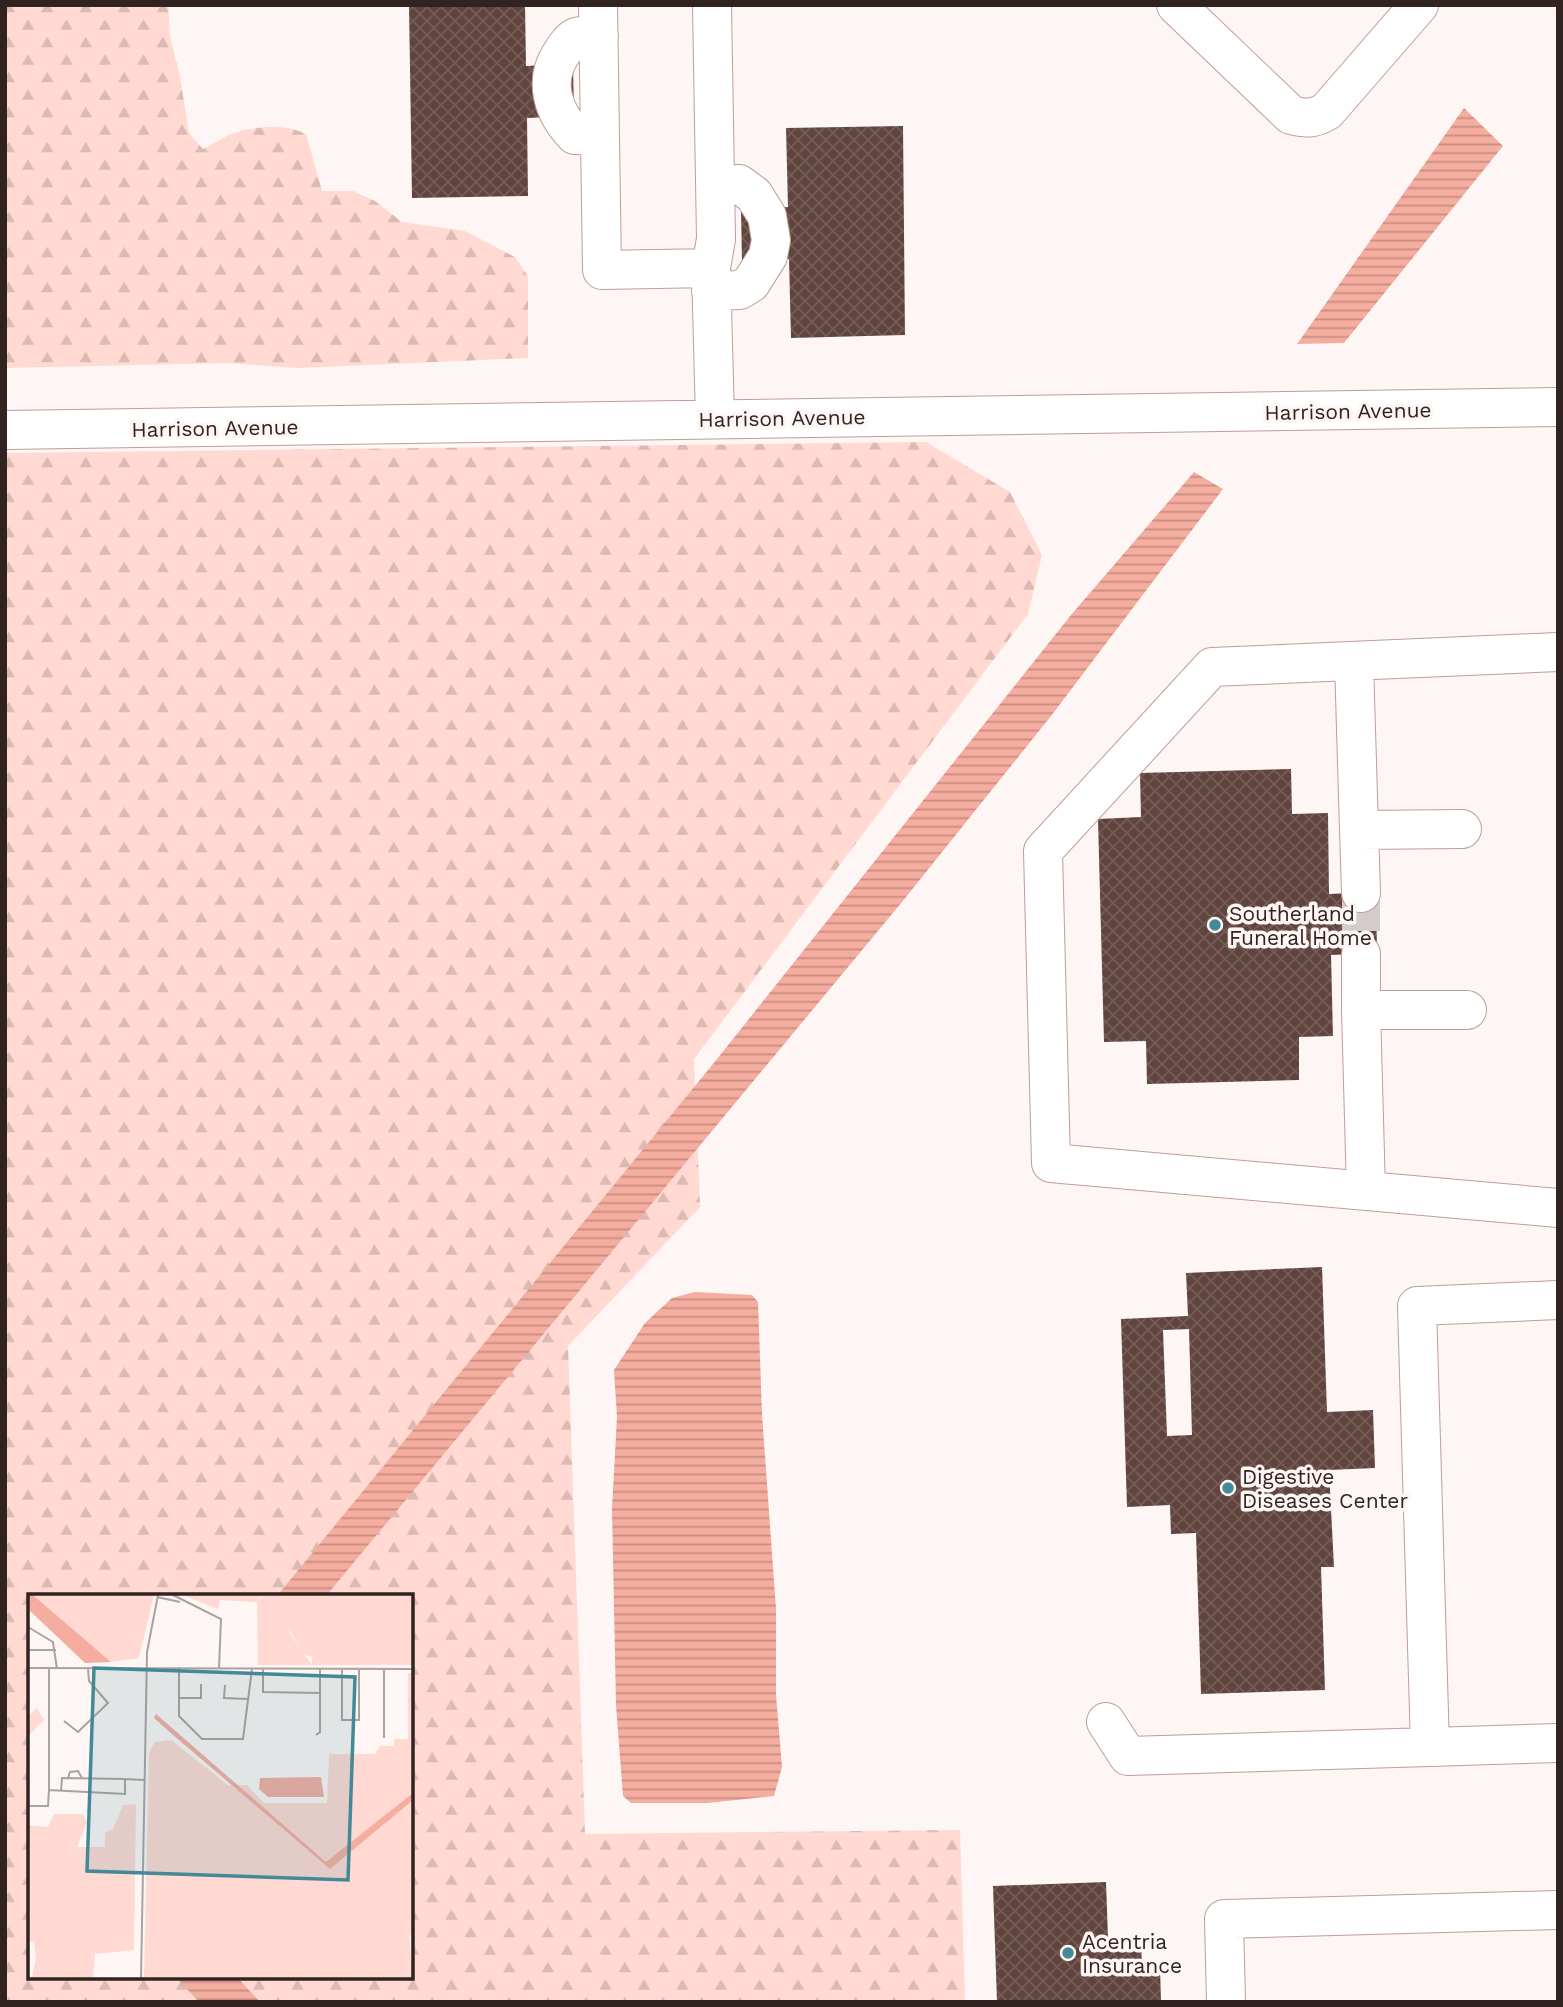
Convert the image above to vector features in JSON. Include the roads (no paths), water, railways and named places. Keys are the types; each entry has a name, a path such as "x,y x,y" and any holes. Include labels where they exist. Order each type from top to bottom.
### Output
{"street":[{"path":"712,5 716,239 711,280 715,419"},
{"path":"1175,5 1291,115 1307,119 1318,117 1327,111 1419,5"},
{"path":"598,20 602,270 711,280 740,290 751,283 768,256 771,240 767,216 754,195 738,184 716,185"},
{"name":"Harrison Avenue","path":"5,430 1558,407"},
{"path":"1558,652 1212,667 1043,851 1051,1163 1558,1208"},
{"path":"1354,661 1361,893"},
{"path":"1359,830 1462,829"},
{"path":"1361,954 1366,1191"},
{"path":"1361,1010 1466,1010"},
{"path":"1430,1747 1417,1306 1558,1300"},
{"path":"1106,1722 1128,1756 1558,1743"},
{"path":"1226,2002 1224,1919 1558,1910"}],"tunnel":[{"path":"1361,893 1361,954"}],"place":[{"name":"Southerland Funeral Home","path":"1215,925"},
{"name":"Digestive Diseases Center","path":"1228,1488"},
{"name":"Acentria Insurance","path":"1068,1953"}]}
